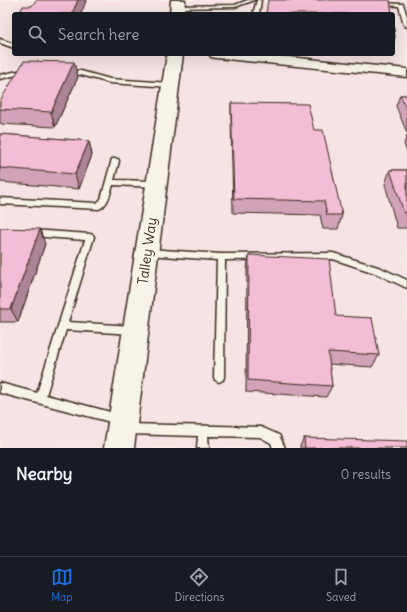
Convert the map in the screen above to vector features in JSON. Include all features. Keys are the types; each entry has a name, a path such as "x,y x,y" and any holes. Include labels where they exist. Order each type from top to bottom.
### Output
{"main road":[{"name":"Talley Way","path":"121,432 175,56"}],"street":[{"path":"253,56 406,72"}],"lane":[{"path":"177,7 235,6 253,0"},
{"path":"256,12 259,0"},
{"path":"371,3 401,5 407,25"},
{"path":"0,41 12,45"},
{"path":"0,76 36,71"},
{"path":"58,72 81,73 110,81 171,85"},
{"path":"0,201 99,206 104,200 115,161"},
{"path":"110,182 157,184"},
{"path":"22,232 90,237 40,398"},
{"path":"147,252 221,257 333,256 378,270 407,284"},
{"path":"219,377 221,257"},
{"path":"62,326 136,330"},
{"path":"0,388 40,398 121,432 261,432 275,439 278,448"},
{"path":"202,448 203,431"}],"shaded area":[{"path":"0,0 407,0 407,448 0,448"}],"building":[{"path":"36,0 78,0 73,12 20,12 23,6 32,6"},
{"path":"268,0 390,0 392,12 266,12"},
{"path":"24,61 74,62 51,112 0,109 0,101"},
{"path":"400,95 407,95 407,111"},
{"path":"231,103 308,104 314,130 323,130 342,215 327,215 324,201 234,199"},
{"path":"0,134 89,141 75,174 0,168"},
{"path":"390,170 407,170 407,213 404,213"},
{"path":"0,228 40,229 11,309 0,309"},
{"path":"249,255 329,259 336,316 372,318 379,355 328,352 332,386 248,380"},
{"path":"304,438 407,441 407,448 305,448"}]}
